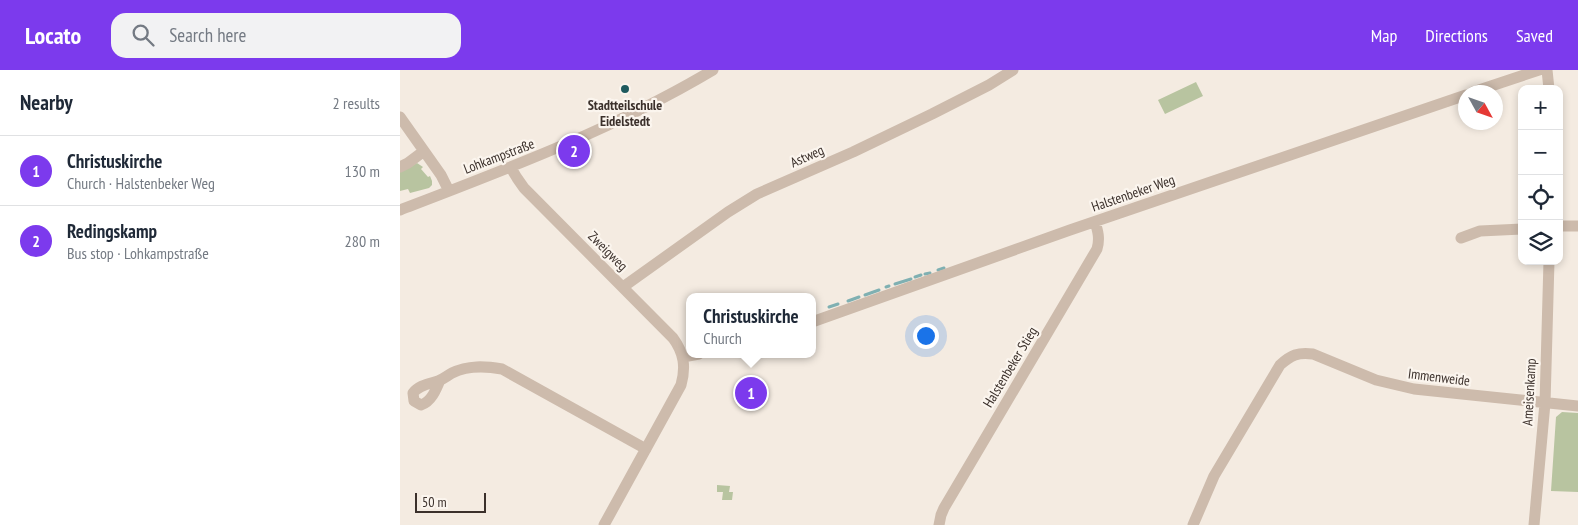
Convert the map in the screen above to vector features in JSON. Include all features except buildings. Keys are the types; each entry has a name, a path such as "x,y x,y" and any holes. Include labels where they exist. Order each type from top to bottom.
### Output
{"street":[{"name":"Lohkampstraße","path":"400,210 511,168 618,122 713,70"},
{"name":"Astweg","path":"623,287 728,212 757,194 853,152 932,114 989,85 1013,70"},
{"path":"1494,85 1539,70"},
{"path":"1547,70 1549,85"},
{"name":"Halstenbeker Weg","path":"816,321 1095,222 1458,98"},
{"path":"400,117 441,175 449,191"},
{"path":"400,167 424,151"},
{"name":"Zweigweg","path":"511,168 524,188 673,338 683,357"},
{"name":"Halstenbeker Stieg","path":"939,525 944,508 1097,249 1099,236 1095,222"},
{"path":"1563,226 1578,226"},
{"path":"1461,238 1480,231 1518,229"},
{"name":"Ameisenkamp","path":"1534,525 1544,403 1549,265"},
{"name":"Immenweide","path":"1193,525 1214,476 1273,376 1287,359 1294,354 1302,353 1323,357 1376,380 1408,388 1578,406"},
{"path":"604,525 681,385 684,375 683,357 686,356"},
{"path":"440,380 466,368 489,367 502,369 646,449"}],"green space":[{"path":"1196,82 1203,96 1165,114 1158,100"},
{"path":"417,163 423,167 421,169 428,177 430,176 432,185 429,188 410,193 408,189 400,191 400,172"},
{"path":"1562,412 1578,413 1578,492 1551,491 1556,417"},
{"path":"717,485 730,486 729,492 733,492 732,500 722,500 723,492 717,492"}],"waterway":[{"path":"938,270 944,268"},
{"path":"925,274 930,273"},
{"path":"915,277 921,275"},
{"path":"895,284 911,279"},
{"path":"865,295 879,290"},
{"path":"848,301 859,297"},
{"path":"829,307 838,304"}],"place":[{"name":"Stadtteilschule Eidelstedt","path":"625,89"},
{"name":"Redingskamp","path":"574,151"},
{"name":"Christuskirche","path":"751,393"}]}
